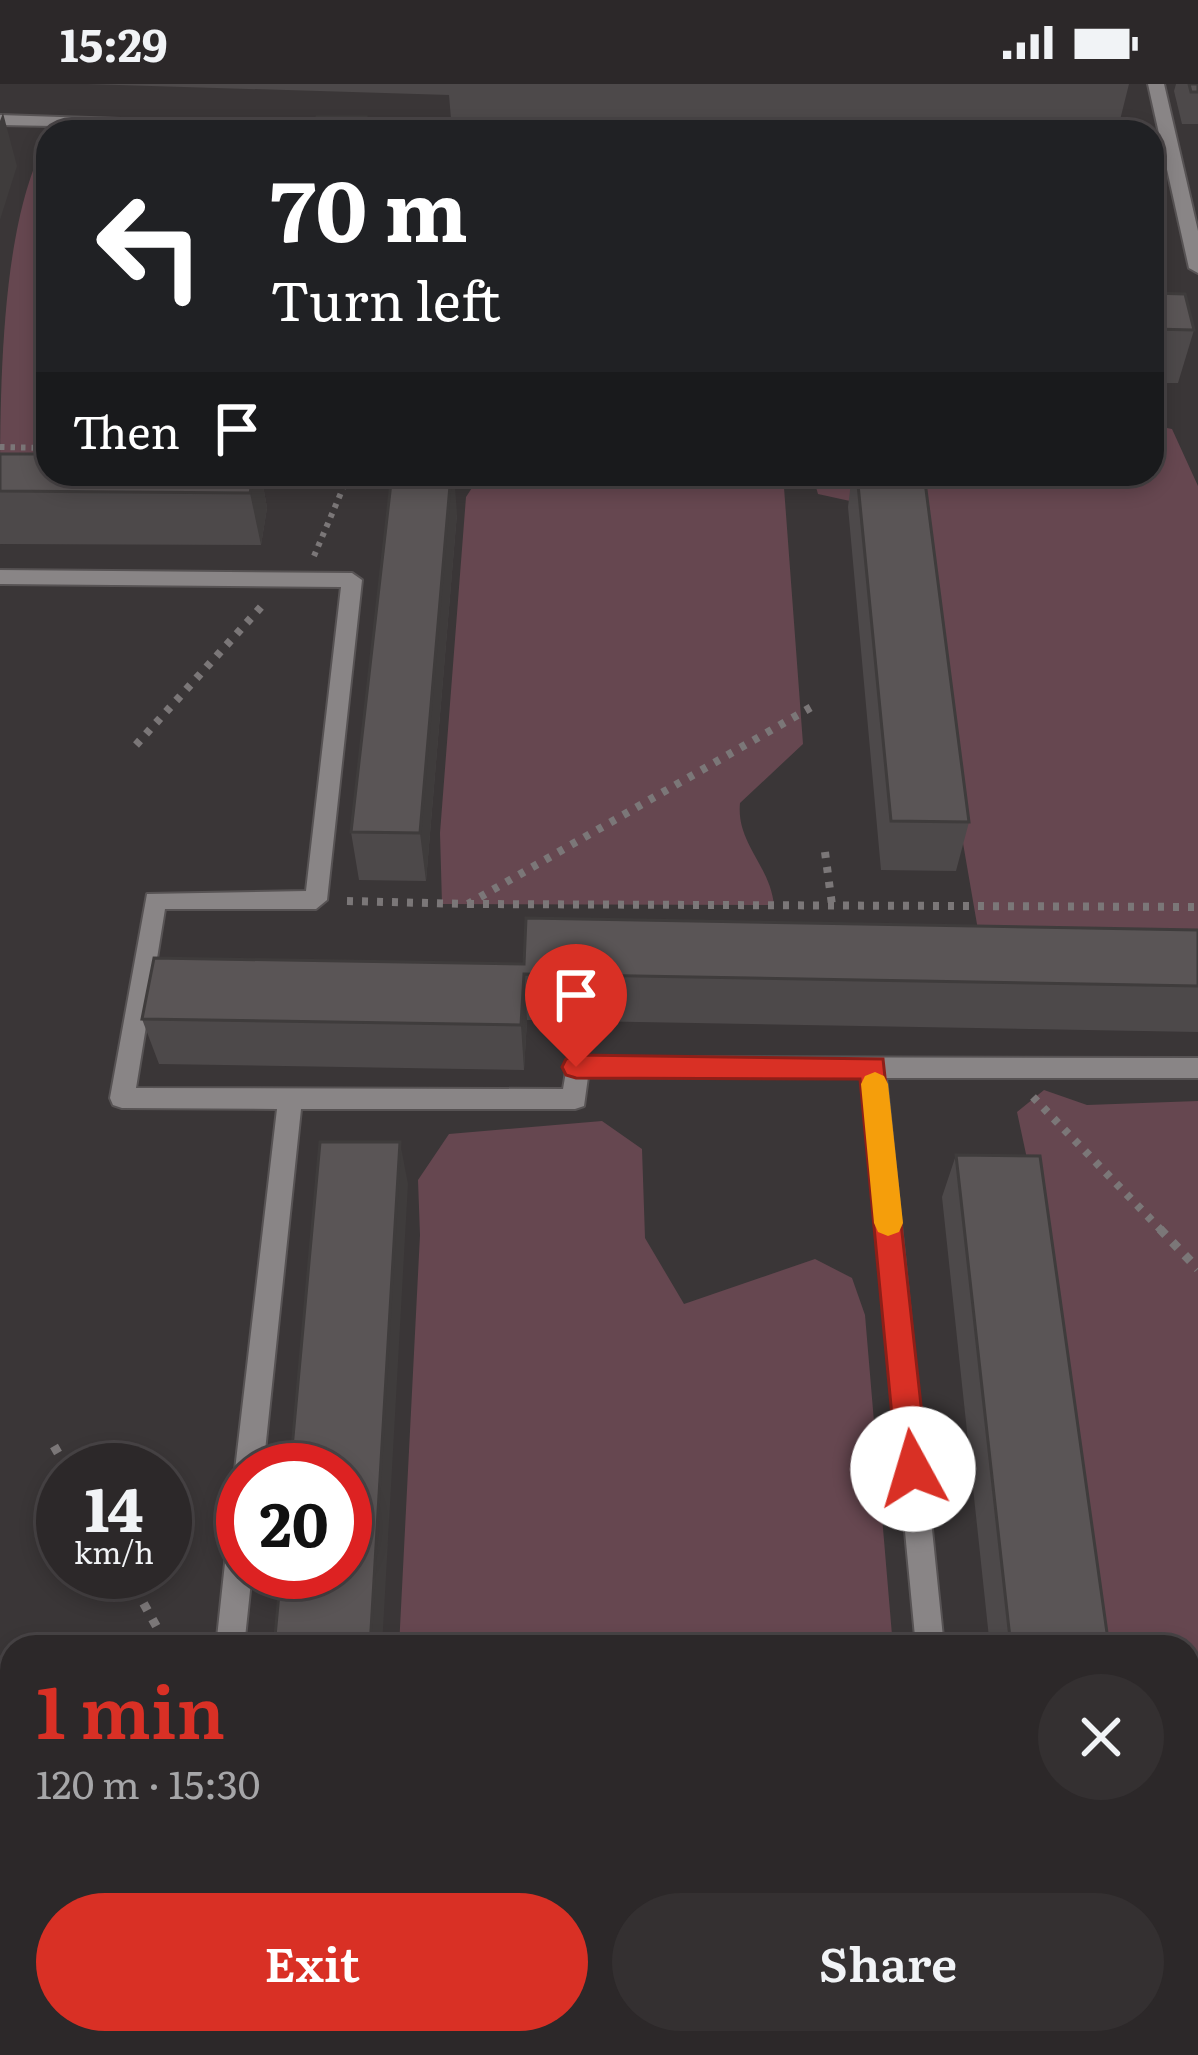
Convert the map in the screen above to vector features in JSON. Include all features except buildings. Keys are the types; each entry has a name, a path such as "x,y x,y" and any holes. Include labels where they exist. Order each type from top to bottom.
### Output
{"lane":[{"path":"1156,84 1164,120"},
{"path":"0,120 36,121"},
{"path":"1164,121 1198,268"},
{"path":"1164,172 1175,172"},
{"path":"0,577 352,580 316,900 155,900 122,1098 575,1099 576,1067 1198,1068"},
{"path":"873,1067 929,1635"},
{"path":"252,1443 290,1098"},
{"path":"231,1635 235,1599"}],"path":[{"path":"0,448 36,448"},
{"path":"136,745 296,579 343,486"},
{"path":"468,904 815,706"},
{"path":"825,852 832,905"},
{"path":"316,900 1198,907"},
{"path":"1004,1067 1198,1269"},
{"path":"141,1599 161,1635"}],"shaded area":[{"path":"36,164 36,479 0,495 6,309 20,214"},
{"path":"1164,427 1172,429 1198,486 1198,955 978,930 963,843 850,501 818,494 816,486 1164,486"},
{"path":"473,486 784,486 803,744 740,803 743,830 774,905 442,904 440,833 466,497"},
{"path":"1044,1090 1087,1105 1198,1101 1198,1635 1100,1635 1032,1182 1017,1112"},
{"path":"602,1121 642,1149 645,1238 684,1304 815,1259 852,1278 865,1315 892,1635 400,1635 420,1235 418,1180 449,1134"}],"slow traffic":[{"path":"875,1084 888,1223"}],"route":[{"path":"576,1067 873,1067 913,1469"}]}
